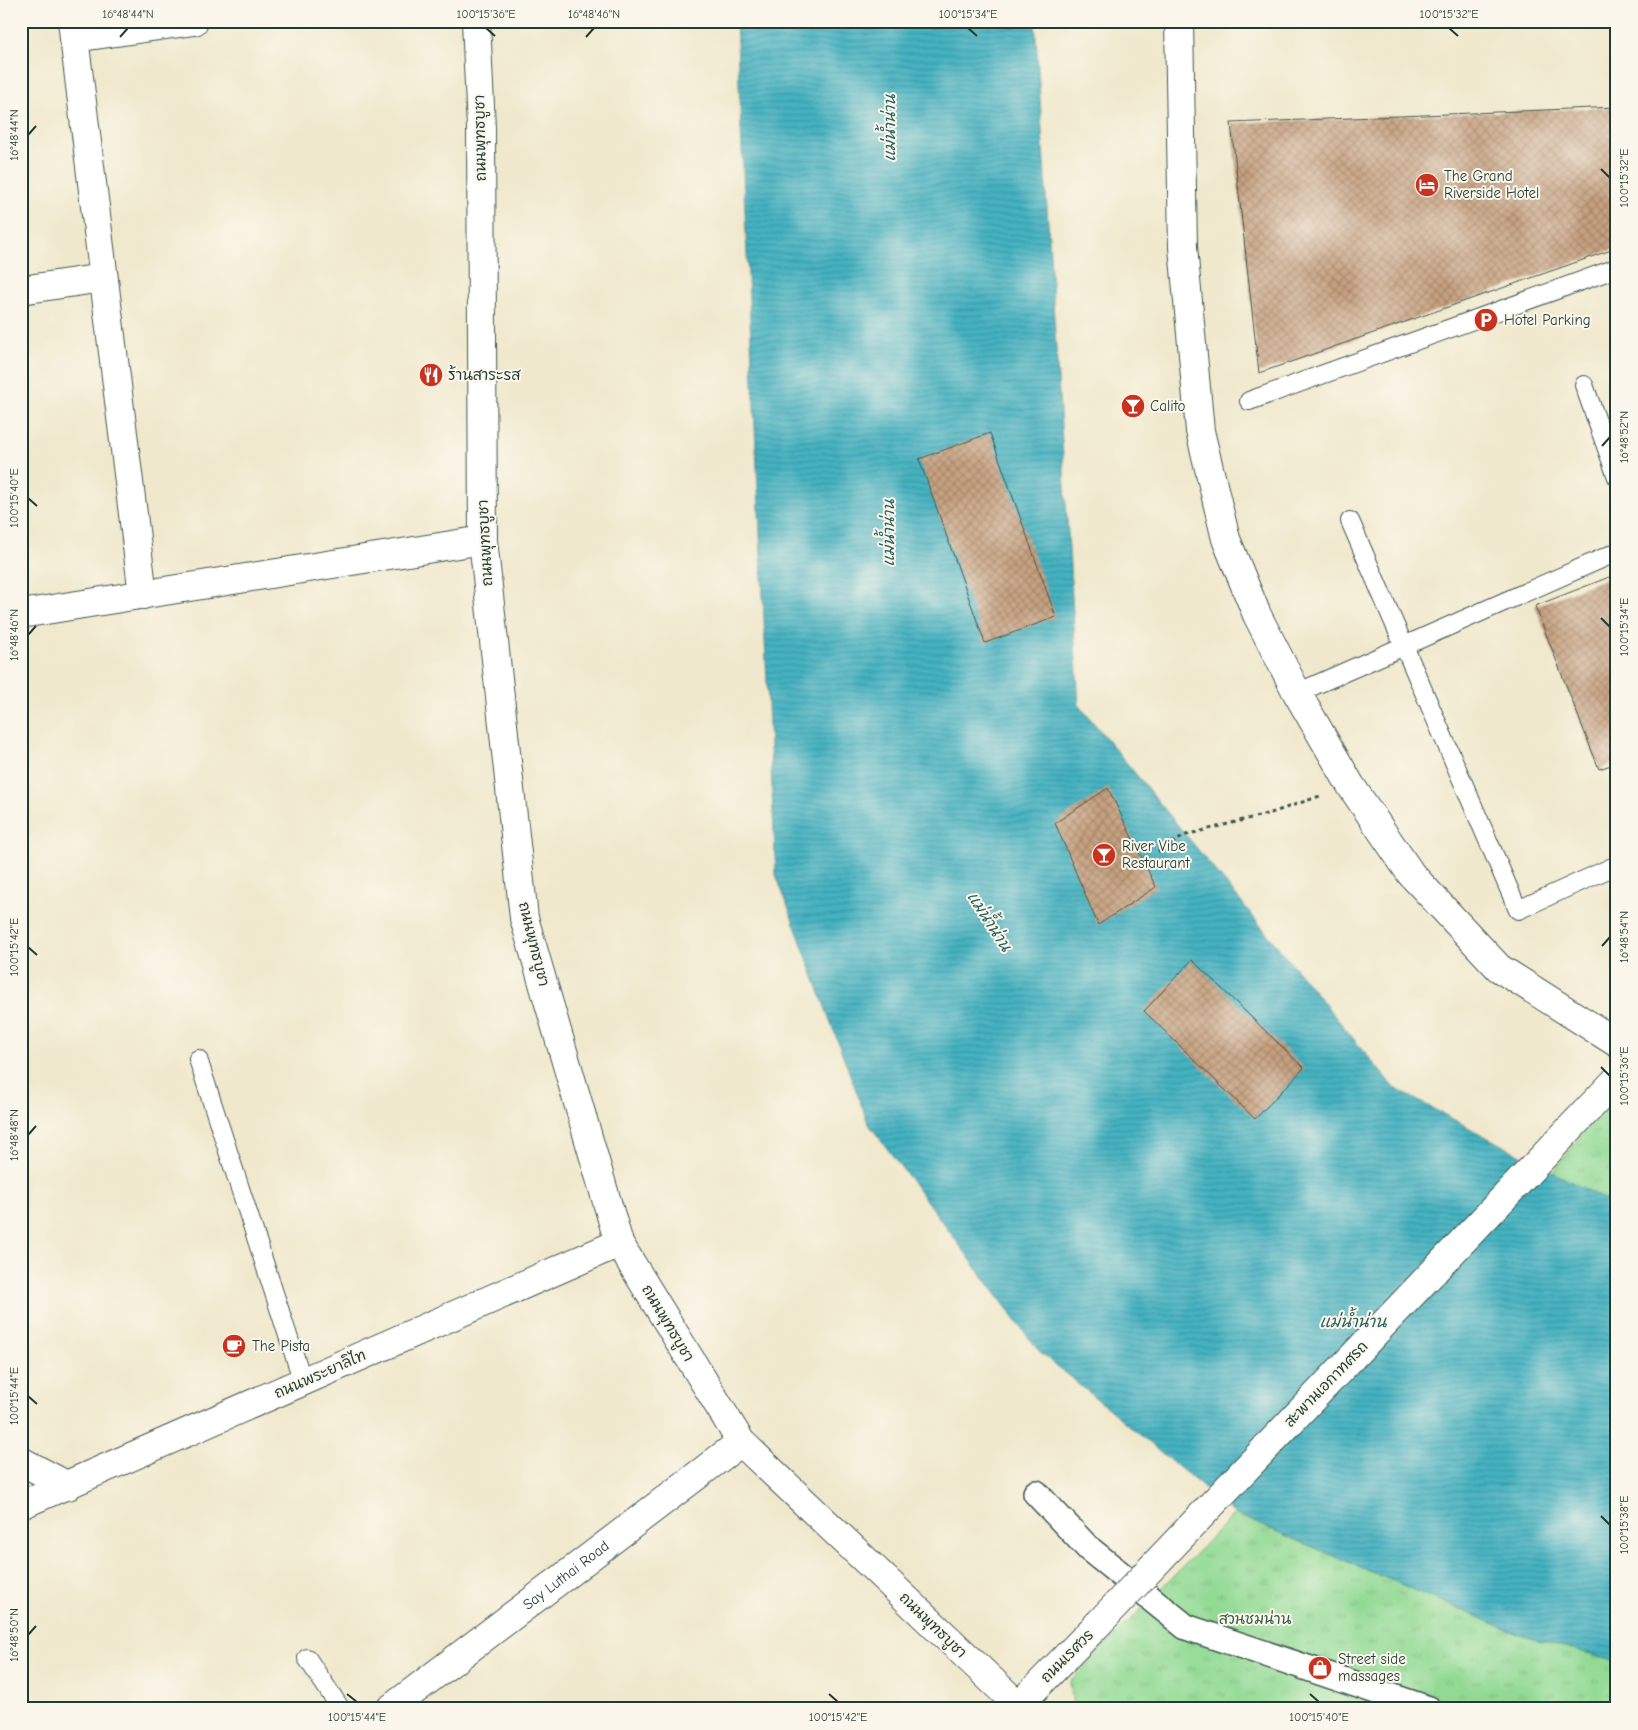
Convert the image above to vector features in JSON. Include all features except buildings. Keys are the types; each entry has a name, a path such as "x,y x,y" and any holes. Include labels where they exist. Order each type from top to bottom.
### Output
{"street":[{"path":"143,595 73,30 194,21"},
{"name":"ถนนพุทธบูชา","path":"476,21 480,128 483,540 524,918 619,1243 741,1442 1018,1708"},
{"path":"1179,21 1184,247 1200,432 1226,539 1257,614 1297,693 1351,786 1411,874 1499,968 1617,1043"},
{"path":"21,290 103,278"},
{"path":"21,614 483,540"},
{"name":"สะพานเอกาทศรถ","path":"1098,1624 1617,1078"},
{"name":"ถนนพระยาลิไท","path":"21,1505 619,1243"},
{"name":"Say Luthai Road","path":"390,1709 741,1442"},
{"path":"21,1461 68,1486"},
{"path":"1036,1493 1088,1548 1186,1627 1429,1709"},
{"name":"ถนนเรศวร","path":"1018,1708 1098,1624"}],"lane":[{"path":"1249,401 1617,268"},
{"path":"1584,385 1617,477"},
{"path":"1350,521 1518,910 1617,865"},
{"path":"1297,693 1617,552"},
{"path":"198,1059 303,1382"},
{"path":"307,1658 341,1709"}],"path":[{"path":"1158,852 1186,835 1274,812 1351,786"}],"green space":[{"path":"1617,1086 1617,1206 1553,1173"},
{"name":"สวนชมน่าน","path":"1235,1514 1523,1636 1617,1661 1617,1709 1073,1709 1070,1681"}],"water":[{"name":"แม่น้ำน่าน","path":"736,21 1035,21 1079,705 1394,1088 1617,1206 1617,1661 1523,1636 1235,1514 1038,1350 868,1123 776,875"}],"place":[{"name":"The Grand Riverside Hotel","path":"1427,185"},
{"name":"Hotel Parking","path":"1486,320"},
{"name":"ร้านสาระรส","path":"431,375"},
{"name":"Calito","path":"1133,406"},
{"name":"River Vibe Restaurant","path":"1104,855"},
{"name":"The Pista","path":"234,1346"},
{"name":"Street side massages","path":"1320,1668"}]}
